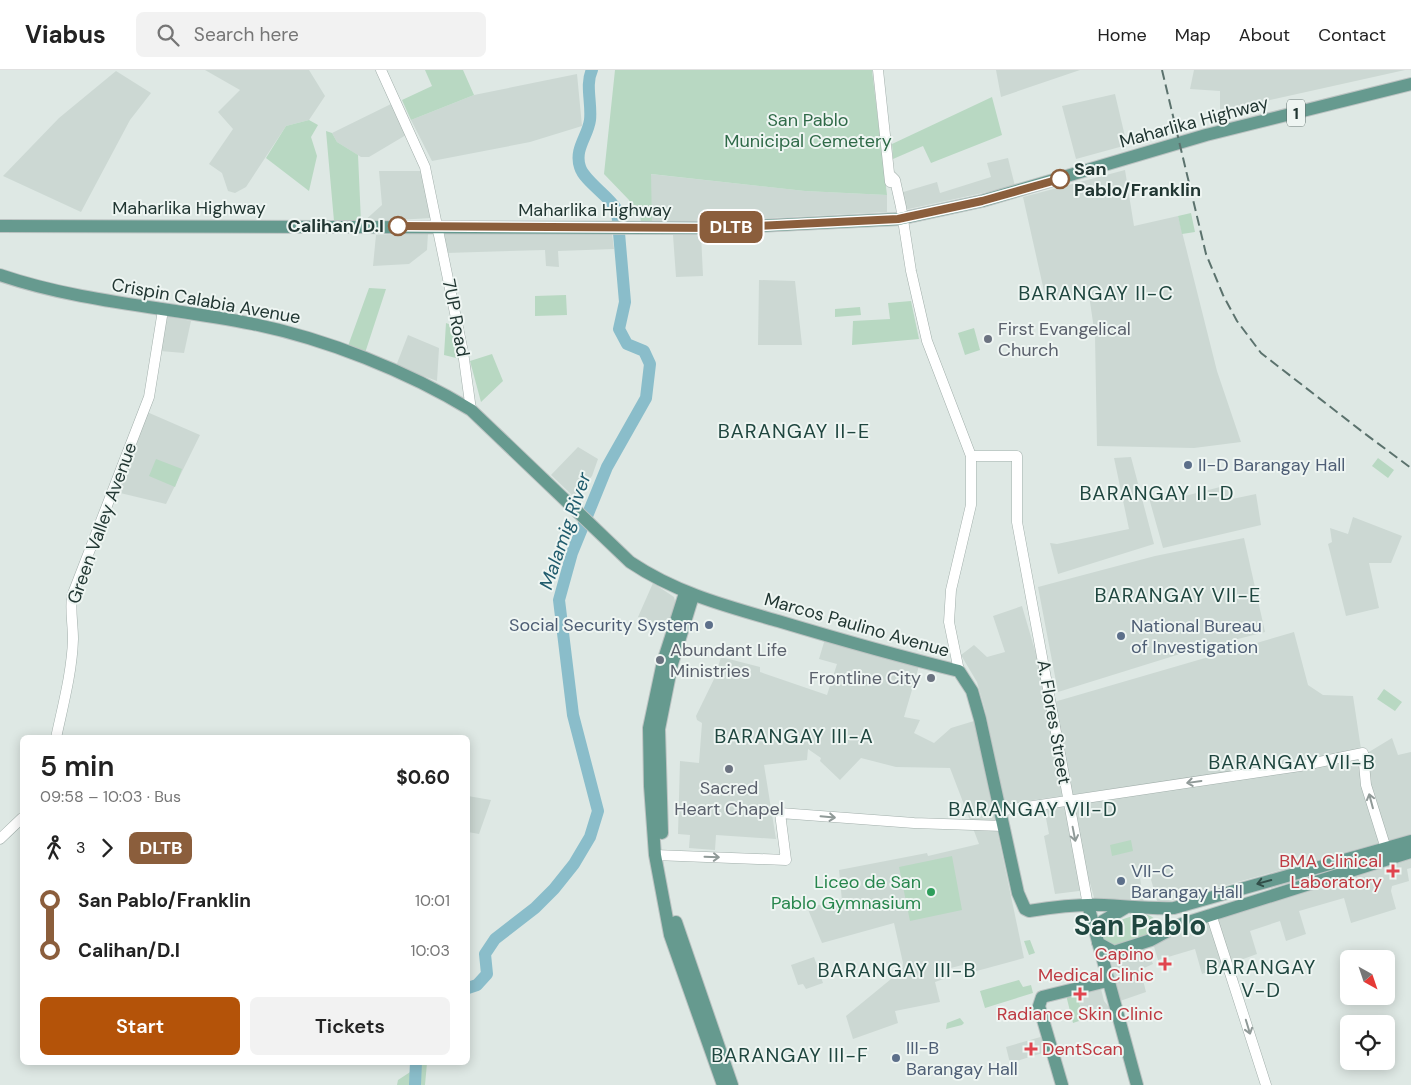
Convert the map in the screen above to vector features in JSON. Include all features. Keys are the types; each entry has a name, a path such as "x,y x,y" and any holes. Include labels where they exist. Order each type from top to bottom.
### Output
{"main road":[{"name":"Maharlika Highway","path":"0,226 719,228 902,222 991,199 1206,136 1411,84"},
{"name":"Crispin Calabia Avenue","path":"0,275 32,286 126,305 254,324 314,339 449,396 471,410 567,501"},
{"name":"Marcos Paulino Avenue","path":"567,501 630,562 654,578 689,595 865,647 959,671 972,691 1022,906 1030,911 1067,905 1088,904"},
{"path":"689,595 667,663 654,729 659,856 670,935 723,1085"},
{"path":"1108,955 1151,940 1179,925 1387,853 1411,841"},
{"path":"1137,1085 1107,981 1108,955 1096,937 1088,904 1125,908 1174,908 1387,853 1411,852"},
{"path":"659,856 678,933 732,1085"},
{"path":"1096,937 1103,921 1125,908"},
{"path":"1062,1085 1039,1006 1042,997 1107,981"}],"street":[{"name":"7UP Road","path":"381,70 425,167 463,352 471,410"},
{"path":"878,70 891,176 895,180 926,341 971,456 971,505 951,590 949,622 959,671"},
{"name":"Green Valley Avenue","path":"57,735 65,698 73,638 70,610 72,596 149,396 163,310"},
{"name":"A. Flores Street","path":"971,456 1018,456 1017,522 1032,597 1067,802 1088,904"},
{"path":"1000,811 1300,766 1363,753 1366,785 1387,853"},
{"path":"659,856 786,860 780,813 914,823 1003,826"},
{"path":"0,839 20,820"},
{"path":"1211,914 1266,1085"}],"shaded area":[{"path":"205,70 309,70 325,96 309,120 286,126 246,187 235,193 228,191 222,173 209,164 233,129 218,112 240,90"},
{"path":"996,70 1080,70 1001,97"},
{"path":"1194,70 1405,70 1270,100 1220,116 1220,91 1190,89"},
{"path":"116,71 151,93 130,120 81,212 3,176 59,118"},
{"path":"577,74 582,126 530,142 432,161 411,120 474,95"},
{"path":"1115,94 1127,145 1076,159 1062,106"},
{"path":"391,104 406,135 369,157 361,157 337,142 332,133"},
{"path":"1008,158 1015,186 904,210 900,193 937,182 940,193 991,177 987,163"},
{"path":"1125,170 1134,226 1178,216 1217,371 1241,442 1194,448 1097,446 1095,336 1089,295 1046,300 1023,197"},
{"path":"379,171 422,171 431,218 363,222 382,205"},
{"path":"650,174 805,191 887,195 887,212 652,224"},
{"path":"428,233 427,250 409,264 373,266 376,235"},
{"path":"444,234 612,234 614,249 558,251 559,267 546,266 545,250 446,253"},
{"path":"701,234 703,276 676,277 673,235"},
{"path":"759,280 795,281 802,345 758,345"},
{"path":"165,316 191,321 184,353 160,351"},
{"path":"408,335 439,348 437,381 396,366"},
{"path":"147,412 200,435 166,504 116,492"},
{"path":"578,447 598,459 592,476 574,497 551,475"},
{"path":"1131,457 1154,544 1058,574 1050,543 1057,544 1129,529 1114,458"},
{"path":"1228,485 1232,499 1256,494 1261,525 1163,548 1149,498 1169,491 1173,499"},
{"path":"1353,517 1402,536 1391,563 1369,563 1379,608 1346,616 1328,544 1332,542 1330,528 1348,534"},
{"path":"1244,538 1265,632 1180,654 1058,692 1038,587 1155,556"},
{"path":"653,583 674,597 676,605 666,627 638,617"},
{"path":"1022,606 1048,695 1054,702 1294,632 1308,685 1323,695 1353,696 1361,749 1303,762 1005,804 985,710 977,682 961,655 974,645 987,657 1005,652 993,616"},
{"path":"825,639 919,666 904,717 920,720 914,733 934,743 951,728 974,721 1024,958 973,972 970,963 947,969 949,977 935,982 940,1002 895,1011 898,1023 853,1039 846,1016 902,970 903,963 894,923 822,943 807,907 842,901 839,870 927,853 928,856 979,844 950,768 896,767 861,758 840,780 820,761 821,758 808,749 807,760 764,765 776,839 716,835 715,850 689,848 690,835 678,834 680,761 699,763 702,723 697,720 696,716 715,677 721,657 760,667 760,672 827,695 837,664 819,659"},
{"path":"1392,738 1398,755 1411,752 1411,834 1158,904 1148,869 1139,871 1144,903 1095,901 1090,883 1079,891 1055,894 1044,836 1049,834 1044,808 1359,758"},
{"path":"470,796 491,800 479,834 470,832"},
{"path":"1411,856 1411,868 1407,869 1409,881 1392,886 1391,891 1396,909 1351,923 1344,898 1299,911 1306,934 1286,941 1280,921 1250,931 1257,954 1202,974 1195,949 1158,960 1153,943 1274,896"},
{"path":"1145,946 1153,964 1144,968 1144,971 1141,972 1146,992 1120,1001 1108,960"},
{"path":"814,957 823,983 806,989 803,984 798,985 791,965"},
{"path":"1100,985 1104,1001 1113,1012 1085,1019 1075,992"},
{"path":"1044,1036 1049,1051 1010,1063 1006,1047"}],"green space":[{"path":"425,70 463,70 474,95 411,120 402,100 432,86"},
{"name":"San Pablo Municipal Cemetery","path":"615,70 872,70 887,195 805,191 651,174 652,224 641,223 640,215 631,214 629,200 604,174"},
{"path":"992,97 1002,135 931,163 923,146 893,159 892,144"},
{"path":"309,120 318,125 311,137 317,156 309,191 266,158 286,126"},
{"path":"326,131 332,133 337,142 358,155 361,222 334,221"},
{"path":"1191,213 1195,232 1182,234 1178,216"},
{"path":"369,288 386,289 365,353 348,346"},
{"path":"566,295 567,315 535,316 535,296"},
{"path":"911,301 919,339 852,345 853,321 890,319 888,303"},
{"path":"860,307 861,315 835,317 835,309"},
{"path":"446,323 454,326 460,359 444,355"},
{"path":"974,328 980,350 965,355 958,333"},
{"path":"492,354 503,381 481,402 470,361"},
{"path":"1378,458 1394,470 1388,478 1372,466"},
{"path":"156,459 182,469 175,487 149,476"},
{"path":"1384,689 1402,702 1395,711 1377,699"},
{"path":"1131,840 1133,851 1112,856 1110,845"},
{"name":"Liceo de San Pablo Gymnasium","path":"952,856 962,910 910,921 899,867"},
{"path":"1140,914 1149,915 1156,920 1159,926 1156,934 1115,949 1102,939 1100,932 1109,926"},
{"path":"1030,940 1035,953 1029,955 1024,941"},
{"path":"1019,980 1023,987 1031,985 1033,993 985,1008 980,991"},
{"path":"1075,992 1085,1019 1073,1023 1066,995"},
{"path":"960,1018 964,1023 962,1025 946,1029 947,1023"},
{"path":"421,1065 427,1065 425,1085 397,1085 398,1080"}],"waterway":[{"name":"Malamig River","path":"470,987 477,985 487,974 485,954 495,939 535,908 554,889 574,864 590,837 598,811 573,715 559,600 572,553 607,467 646,398 650,364 644,351 627,344 619,329 625,302 617,210 586,178 580,167 580,148 590,120 589,81 592,70"},
{"name":"Malamig River","path":"415,1085 416,1065"}],"railway":[{"path":"1162,70 1206,254 1223,295 1237,321 1261,353 1411,468"}],"bus line":[{"name":"DLTB","path":"398,226 719,228 898,219 982,201 1060,179"}],"place":[{"name":"San Pablo/Franklin","path":"1060,179"},
{"name":"Calihan/D.I","path":"398,226"},
{"name":"First Evangelical Church","path":"988,339"},
{"name":"II-D Barangay Hall","path":"1188,465"},
{"name":"Social Security System","path":"709,625"},
{"name":"National Bureau of Investigation","path":"1121,636"},
{"name":"Abundant Life Ministries","path":"660,660"},
{"name":"Frontline City","path":"931,678"},
{"name":"Sacred Heart Chapel","path":"729,769"},
{"name":"BMA Clinical Laboratory","path":"1393,871"},
{"name":"VII-C Barangay Hall","path":"1121,881"},
{"name":"Liceo de San Pablo Gymnasium","path":"931,892"},
{"name":"Capino Medical Clinic","path":"1165,964"},
{"name":"Radiance Skin Clinic","path":"1080,994"},
{"name":"DentScan","path":"1031,1049"},
{"name":"III-B Barangay Hall","path":"896,1058"}],"district":[{"name":"BARANGAY II-C","path":"1096,293"},
{"name":"BARANGAY II-E","path":"794,431"},
{"name":"BARANGAY II-D","path":"1157,493"},
{"name":"BARANGAY VII-E","path":"1178,595"},
{"name":"BARANGAY III-A","path":"794,736"},
{"name":"BARANGAY VII-B","path":"1292,762"},
{"name":"BARANGAY VII-D","path":"1033,809"},
{"name":"San Pablo","path":"1140,925"},
{"name":"BARANGAY III-B","path":"897,970"},
{"name":"BARANGAY V-D","path":"1261,978"},
{"name":"BARANGAY III-F","path":"790,1055"}]}
